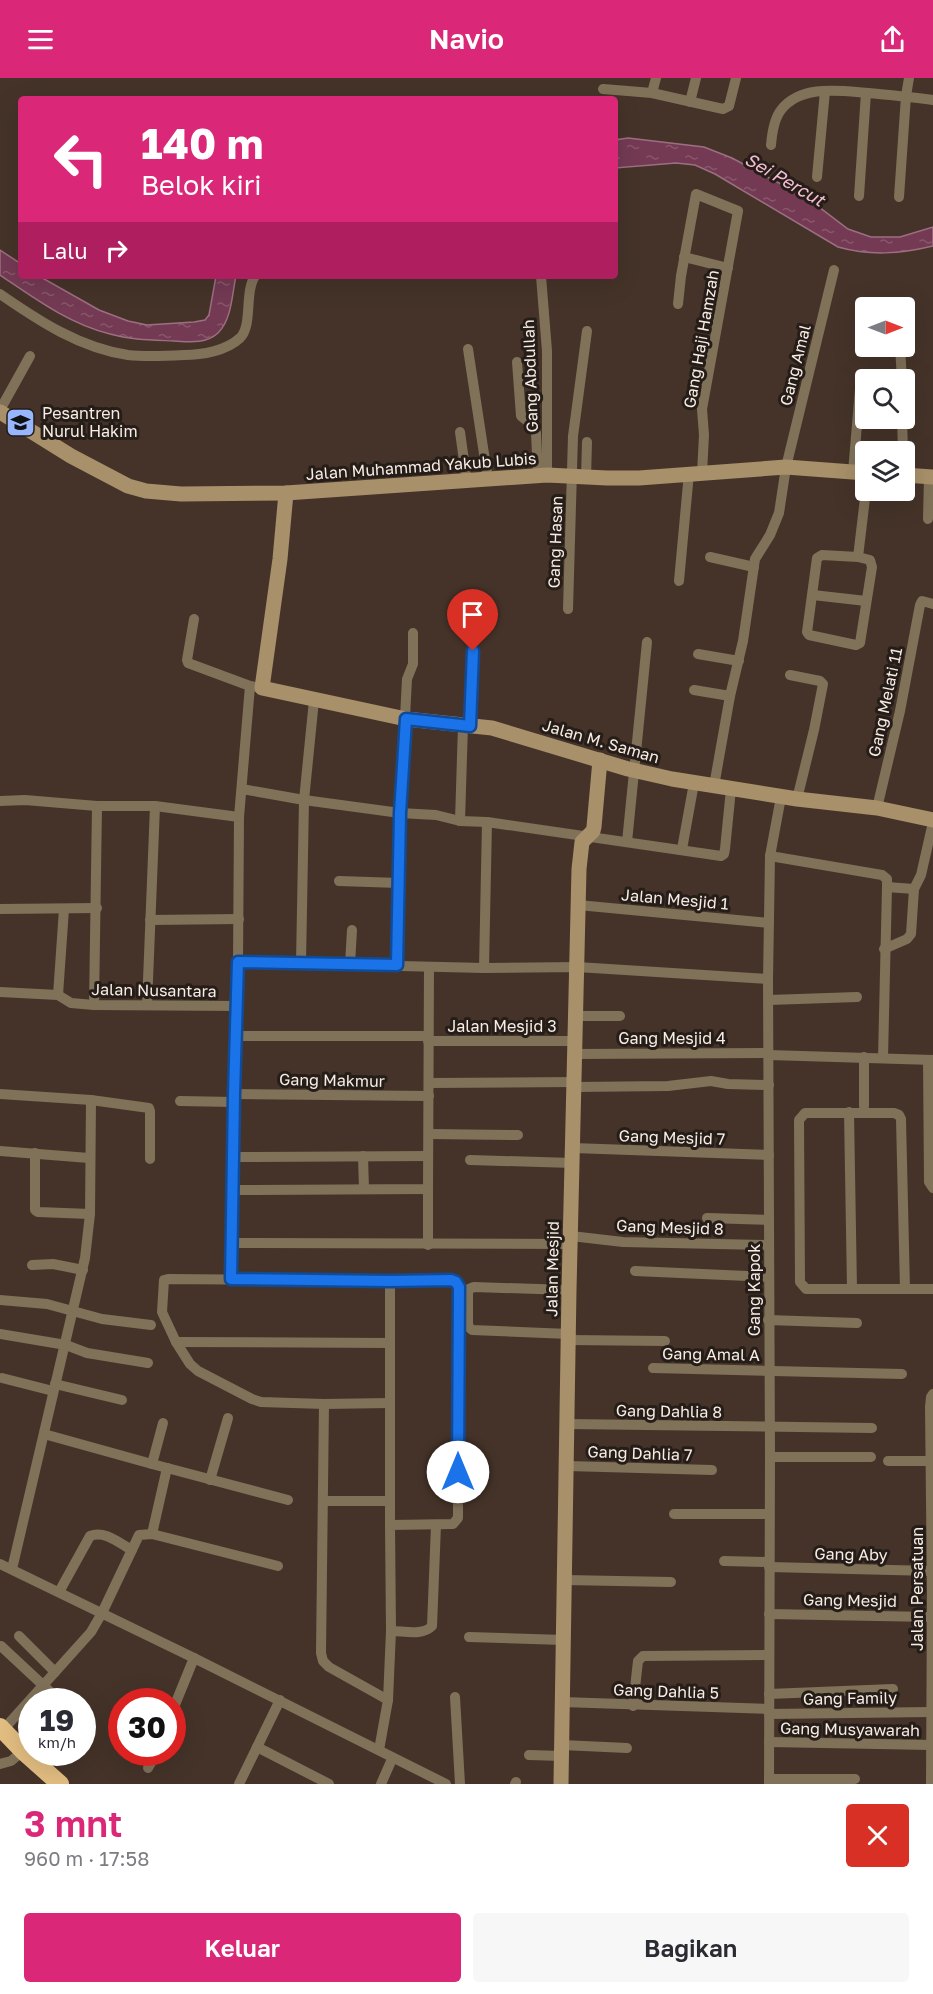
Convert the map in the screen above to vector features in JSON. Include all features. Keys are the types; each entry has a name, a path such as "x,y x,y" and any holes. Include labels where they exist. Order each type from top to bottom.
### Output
{"highway":[{"path":"1,1729 18,1746"},
{"path":"40,1766 60,1784"}],"street":[{"path":"652,93 656,78"},
{"path":"690,102 696,78"},
{"path":"603,89 652,93 728,108 736,78"},
{"path":"899,197 909,78"},
{"path":"771,145 774,125 781,110 798,97 825,91 933,100"},
{"path":"817,177 825,91"},
{"path":"859,196 866,93"},
{"name":"Gang Haji Hamzah","path":"678,581 704,435 702,409 738,211 696,194 684,257"},
{"path":"678,304 684,257 728,268"},
{"name":"Gang Amal","path":"714,786 730,696 743,641 754,567 758,553 770,536 779,513 786,467 834,270"},
{"path":"0,294 39,321 83,343 128,355 192,355 226,347 243,334 246,327 249,290 254,279"},
{"name":"Gang Abdullah","path":"541,279 547,351 543,476"},
{"path":"579,477 573,436 587,331"},
{"path":"468,349 488,480"},
{"path":"0,411 30,356"},
{"path":"517,362 521,416 534,426 543,476"},
{"name":"Jalan Muhammad Yakub Lubis","path":"0,411 71,456 128,486 181,494 286,493 543,476 639,478 786,467 855,472"},
{"path":"460,432 467,482"},
{"path":"579,477 587,442"},
{"path":"915,475 931,476 928,519"},
{"name":"Gang Hasan","path":"568,609 579,477"},
{"path":"231,1279 239,817 256,687 280,559 286,493"},
{"path":"858,557 865,501"},
{"path":"819,556 858,557 870,560 872,563 861,641 856,645 809,635 807,632 819,556"},
{"path":"710,557 754,567"},
{"path":"813,595 866,601"},
{"name":"Gang Melati 11","path":"877,808 900,711 920,605 928,603"},
{"path":"194,619 188,663 256,687"},
{"path":"397,965 400,813 407,676 413,664 413,633"},
{"path":"627,842 647,642"},
{"path":"460,821 473,651"},
{"path":"698,654 739,661"},
{"path":"790,675 820,681 822,684 814,730 797,799"},
{"name":"Jalan M. Saman","path":"256,687 406,719 492,728 634,770 694,783 781,797 877,808 933,821"},
{"path":"694,690 730,696"},
{"path":"302,963 304,800 314,700"},
{"name":"Jalan Mesjid","path":"561,1784 578,905 581,848 594,827 600,760"},
{"path":"682,849 694,783"},
{"path":"242,789 304,800 400,813 436,815 460,821 487,822 721,855 724,854 725,849 731,789"},
{"name":"Gang Kapok","path":"769,1781 768,979 770,856 781,797"},
{"path":"0,801 25,800 97,806 155,806 239,817"},
{"path":"94,1005 97,806"},
{"path":"147,1005 155,806"},
{"path":"884,949 907,939 911,934 914,889 921,875 933,821"},
{"path":"484,968 487,822"},
{"path":"770,856 882,875 886,879 884,1058"},
{"path":"339,881 399,883"},
{"path":"886,887 914,889"},
{"name":"Jalan Mesjid 1","path":"578,905 769,922"},
{"path":"0,909 97,908"},
{"path":"58,995 64,909"},
{"path":"150,920 239,919"},
{"path":"350,964 352,930"},
{"path":"238,962 577,968 768,979"},
{"path":"428,1245 429,967"},
{"name":"Jalan Nusantara","path":"0,992 58,995 71,1003 94,1005 237,1006"},
{"path":"769,1000 857,997"},
{"path":"577,1016 620,1016"},
{"name":"Jalan Mesjid 3","path":"237,1036 428,1039 576,1047"},
{"name":"Gang Mesjid 4","path":"576,1047 930,1060"},
{"path":"864,1057 864,1106"},
{"path":"930,1060 929,1182 933,1188"},
{"path":"429,1083 668,1086 711,1082 769,1085"},
{"path":"0,1094 91,1100 149,1108 150,1159"},
{"name":"Gang Makmur","path":"180,1101 234,1098 429,1096"},
{"path":"12,1569 83,1270 90,1214 91,1100"},
{"path":"849,1112 852,1289"},
{"path":"905,1289 901,1119 899,1115 849,1112 805,1113 799,1120 800,1281 806,1288 852,1289 905,1289 933,1289"},
{"path":"429,1134 518,1135"},
{"path":"0,1151 89,1158"},
{"path":"34,1153 34,1210 90,1214"},
{"name":"Gang Mesjid 7","path":"470,1160 573,1156 769,1155"},
{"path":"363,1156 364,1189"},
{"path":"234,1157 428,1156"},
{"path":"234,1190 428,1189"},
{"path":"707,1218 769,1220"},
{"name":"Gang Mesjid 8","path":"233,1244 428,1245 571,1240 768,1245"},
{"path":"32,1265 53,1264 83,1270"},
{"path":"635,1271 769,1277"},
{"path":"390,1403 269,1403 252,1399 194,1368 176,1342 162,1312 164,1280 451,1280 456,1282 459,1287 458,1518 453,1524 390,1525"},
{"path":"379,1750 388,1700 391,1631 390,1281"},
{"path":"569,1290 474,1287 468,1292 468,1326 472,1330 665,1341"},
{"path":"0,1300 47,1304 102,1319 152,1325"},
{"path":"768,1320 857,1323"},
{"path":"0,1334 66,1345 87,1353 148,1363"},
{"path":"176,1342 390,1343"},
{"name":"Gang Amal A","path":"653,1368 903,1374"},
{"path":"2,1378 122,1400"},
{"name":"Jalan Persatuan","path":"931,1779 933,1592 930,1407 933,1394"},
{"path":"324,1404 322,1658 329,1667 388,1700"},
{"path":"210,1480 228,1418"},
{"path":"152,1464 163,1423"},
{"name":"Gang Dahlia 8","path":"568,1424 872,1428"},
{"path":"44,1434 288,1500"},
{"path":"770,1457 871,1457"},
{"path":"888,1461 932,1468"},
{"name":"Gang Dahlia 7","path":"567,1466 712,1470"},
{"path":"152,1534 167,1468"},
{"path":"323,1501 389,1501"},
{"path":"674,1514 769,1514"},
{"path":"391,1631 423,1632 432,1626 436,1525"},
{"path":"59,1592 90,1536 104,1534 132,1550"},
{"path":"1,1729 87,1637 102,1613 139,1535 152,1534 278,1566"},
{"name":"Gang Aby","path":"724,1561 769,1565 932,1571"},
{"path":"0,1564 280,1700 446,1784"},
{"path":"565,1580 671,1582"},
{"name":"Gang Mesjid","path":"769,1614 931,1617"},
{"path":"19,1636 55,1672"},
{"path":"469,1636 564,1640"},
{"path":"1,1646 46,1688"},
{"path":"633,1706 638,1661 643,1656 769,1655"},
{"path":"182,1688 194,1658"},
{"path":"769,1694 893,1689"},
{"path":"455,1697 460,1784"},
{"path":"239,1784 280,1700"},
{"name":"Gang Dahlia 5","path":"562,1702 769,1712"},
{"name":"Gang Family","path":"769,1712 931,1712"},
{"name":"Gang Musyawarah","path":"769,1742 932,1740"},
{"path":"257,1747 329,1784"},
{"path":"529,1755 562,1750 627,1748"},
{"path":"0,1764 11,1761 18,1755"},
{"path":"381,1784 392,1758"},
{"path":"769,1781 855,1779"}],"water":[{"name":"Sei Percut","path":"628,138 704,147 732,158 807,198 848,229 871,237 900,237 933,227 933,246 885,253 862,252 838,247 715,174 695,165 676,163 618,168 618,140"},
{"path":"0,250 18,262 18,279 44,279 99,310 128,321 147,325 205,320 209,315 215,279 235,279 229,314 223,327 213,337 198,342 186,342 126,337 95,330 66,317 0,275"}],"place":[{"name":"Pesantren Nurul Hakim","path":"21,422"}],"route":[{"path":"458,1472 459,1287 456,1282 453,1280 231,1279 234,1094 238,962 397,965 400,813 406,719 470,726 473,651"}]}
